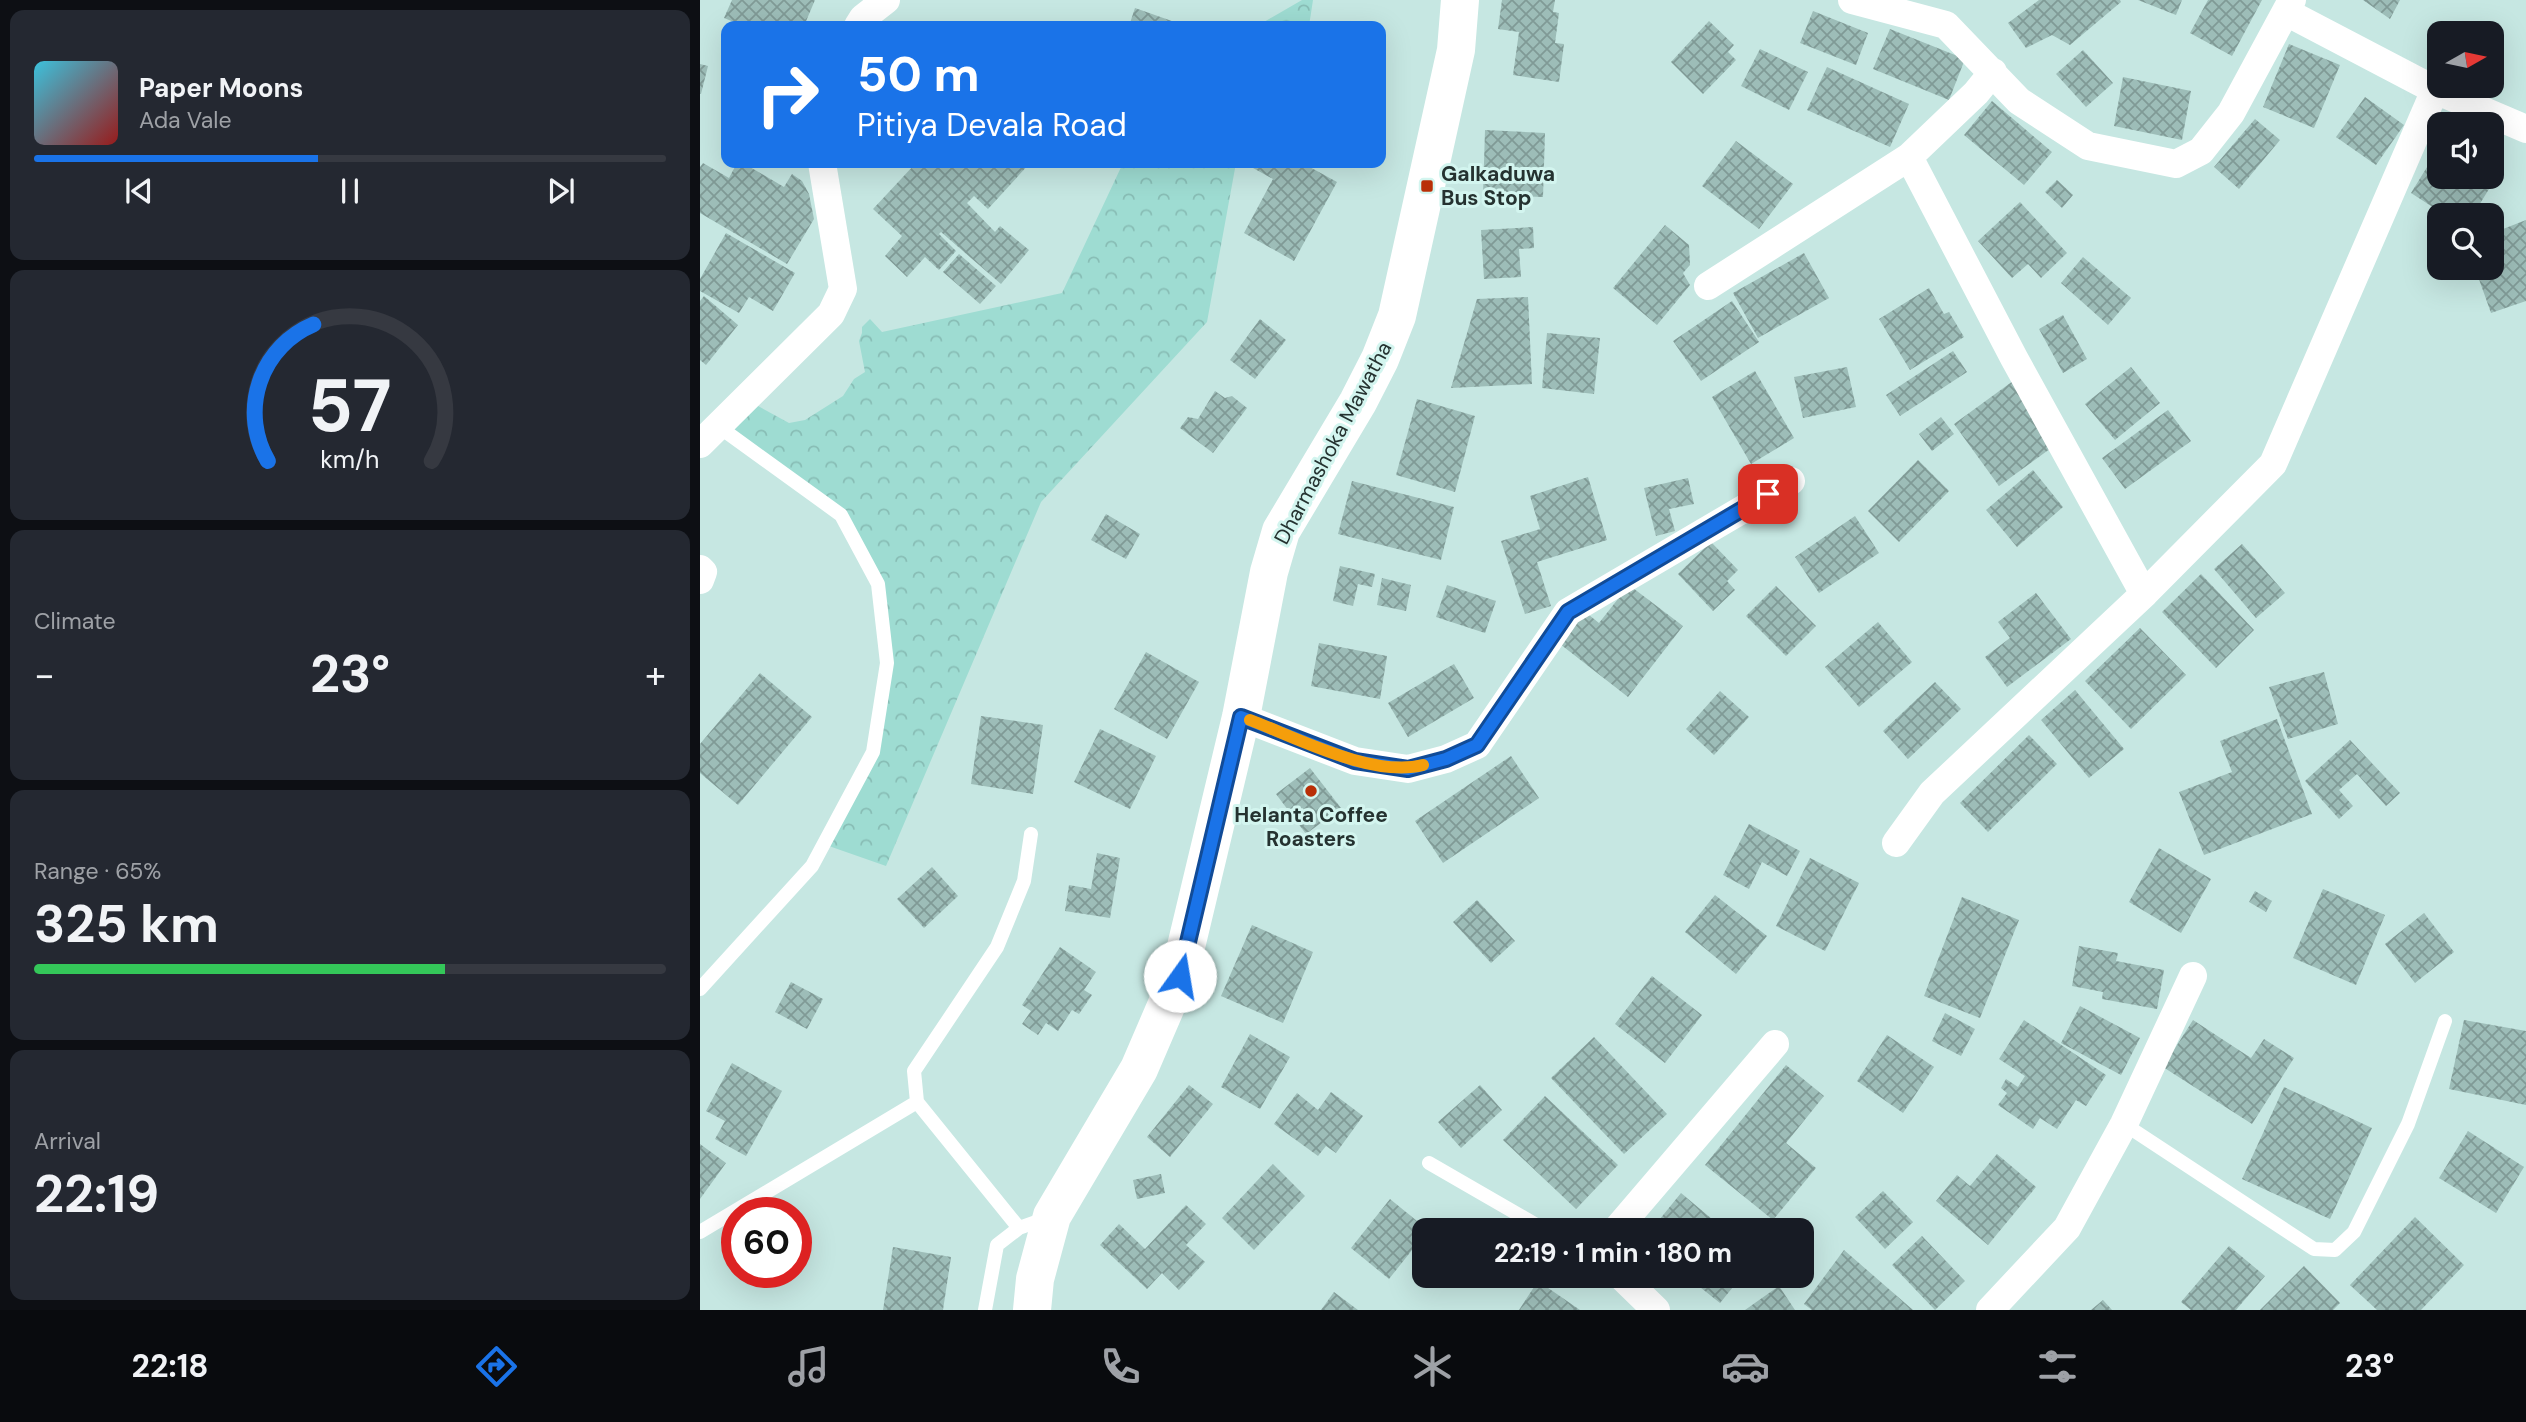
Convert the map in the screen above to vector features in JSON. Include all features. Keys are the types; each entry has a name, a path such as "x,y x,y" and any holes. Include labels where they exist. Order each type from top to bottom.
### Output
{"main road":[{"name":"Dharmashoka Mawatha","path":"1032,1310 1035,1222 1139,1069 1180,976 1241,717 1269,572 1281,531 1358,402 1380,359 1397,316 1456,50 1460,0"}],"street":[{"path":"861,21 886,0"},
{"path":"1852,0 1946,25 2019,102 2088,146 2176,164 2201,151 2231,113 2289,6 2427,84"},
{"path":"1708,286 1909,157 1976,93 1993,72"},
{"path":"1896,843 1932,793 2144,594 2273,464 2431,98"},
{"path":"2455,98 2526,129"},
{"path":"1909,157 2014,358 2144,594"},
{"path":"709,435 831,314 843,289 823,168"},
{"path":"1241,717 1355,761 1408,769 1446,759 1477,745 1568,612 1791,481"},
{"path":"700,569 703,572 700,580"},
{"path":"1990,1310 2067,1228 2124,1124 2193,976"},
{"path":"1626,1218 1775,1044"},
{"path":"1633,1288 1656,1310"}],"lane":[{"path":"700,989 812,866 873,752 887,663 878,584 841,515 709,435"},
{"path":"985,1310 997,1245 1035,1222 917,1102 914,1071 997,947 1024,881 1031,834"},
{"path":"2124,1124 2314,1249 2335,1250 2354,1232 2408,1124 2445,1021"},
{"path":"700,1232 917,1102"},
{"path":"1429,1163 1524,1218"}],"green space":[{"path":"1302,0 1313,0 1310,21 1266,21"},
{"path":"1121,168 1235,168 1207,322 1041,502 886,866 826,845 873,752 887,663 878,584 841,515 718,426 749,401 789,423 805,420 843,396 854,379 865,372 859,341 862,327 870,319 882,332 1062,293"}],"building":[{"path":"732,0 815,0 806,21 732,21 724,18"},
{"path":"1502,0 1555,0 1553,12 1559,13 1555,43 1564,44 1559,82 1513,75 1519,32 1498,29"},
{"path":"2039,0 2121,2 2070,45 2052,35 2026,48 2008,23"},
{"path":"2138,0 2182,0 2176,15"},
{"path":"2208,0 2262,0 2232,56 2190,33"},
{"path":"2363,0 2400,0 2390,19"},
{"path":"1135,8 1172,21 1131,21"},
{"path":"1813,11 1868,33 1856,65 1800,43"},
{"path":"1709,21 1734,45 1728,52 1736,60 1703,94 1671,62"},
{"path":"1890,29 1965,59 1949,100 1873,69"},
{"path":"2289,44 2340,65 2314,128 2263,107"},
{"path":"1760,49 1808,72 1789,110 1741,86"},
{"path":"2083,50 2113,83 2086,107 2056,74"},
{"path":"700,64 708,66 701,94 700,94"},
{"path":"1827,67 1909,104 1890,147 1807,110"},
{"path":"2123,77 2191,91 2182,140 2114,126"},
{"path":"2365,97 2404,125 2376,165 2336,137"},
{"path":"1992,101 2052,152 2024,185 1964,135"},
{"path":"2255,119 2280,140 2239,189 2214,167"},
{"path":"1485,130 1545,133 1543,197 1483,195"},
{"path":"1736,141 1793,184 1759,229 1702,186"},
{"path":"703,163 729,178 734,168 752,168 784,187 792,174 802,181 809,194 814,219 787,264 700,213 700,167"},
{"path":"2427,167 2427,189 2489,189 2480,203 2427,203 2411,193"},
{"path":"911,168 1025,168 988,209 974,196 967,203 995,232 1000,226 1029,250 1001,284 941,232 939,234 956,251 939,270 925,257 907,277 885,256 902,236 873,209"},
{"path":"1253,168 1311,168 1337,182 1294,261 1244,233 1273,179"},
{"path":"2057,180 2073,195 2062,208 2045,192"},
{"path":"2020,202 2067,253 2041,278 2028,264 2012,278 1978,241"},
{"path":"2526,220 2526,301 2491,313 2479,280 2504,280 2504,229"},
{"path":"1665,225 1689,245 1690,265 1683,273 1690,285 1657,325 1613,288"},
{"path":"1533,227 1534,248 1519,249 1521,277 1484,279 1481,230"},
{"path":"726,233 795,273 773,311 749,297 739,313 700,291 700,279"},
{"path":"1804,253 1829,298 1758,338 1733,293"},
{"path":"959,254 996,286 980,304 943,272"},
{"path":"2083,257 2131,298 2108,325 2061,283"},
{"path":"1929,288 1944,314 1949,312 1964,337 1910,370 1879,319"},
{"path":"704,296 738,325 706,365 700,360 700,301"},
{"path":"1528,297 1532,384 1451,388 1477,299"},
{"path":"1732,301 1759,342 1701,381 1673,341"},
{"path":"2063,315 2087,359 2063,373 2039,329"},
{"path":"1260,319 1286,340 1255,379 1230,360"},
{"path":"1547,333 1600,338 1594,394 1542,388"},
{"path":"1953,351 1967,372 1900,416 1886,395"},
{"path":"1847,367 1856,407 1803,418 1794,377"},
{"path":"2131,367 2160,403 2115,440 2085,404"},
{"path":"1755,371 1794,438 1751,464 1712,397"},
{"path":"2013,381 2058,443 1999,486 1954,424"},
{"path":"1215,391 1225,398 1232,396 1247,408 1213,453 1180,428 1188,417 1198,419"},
{"path":"1417,399 1475,416 1455,492 1396,475"},
{"path":"2168,410 2191,441 2125,489 2102,458"},
{"path":"1941,417 1954,434 1932,451 1919,434"},
{"path":"1918,460 1949,491 1899,542 1868,511"},
{"path":"2033,470 2063,507 2017,547 1986,510"},
{"path":"1588,477 1607,540 1537,562 1551,606 1525,614 1501,541 1540,529 1530,496"},
{"path":"1688,478 1694,504 1669,509 1675,531 1656,536 1644,488"},
{"path":"1352,481 1454,507 1441,560 1338,534"},
{"path":"1106,514 1140,534 1126,559 1091,540"},
{"path":"1855,516 1879,553 1819,593 1795,557"},
{"path":"1711,542 1738,570 1727,581 1735,590 1713,611 1678,574"},
{"path":"2242,544 2285,593 2256,618 2214,569"},
{"path":"1340,566 1375,574 1372,587 1358,584 1353,606 1333,601"},
{"path":"2201,574 2254,630 2216,668 2162,612"},
{"path":"1382,578 1411,585 1406,611 1377,605"},
{"path":"1447,585 1496,601 1485,633 1436,617"},
{"path":"1629,585 1683,626 1628,697 1560,644 1584,611 1599,623"},
{"path":"1776,586 1816,626 1786,656 1746,616"},
{"path":"2036,593 2071,639 2007,687 1985,657 2010,638 1998,622"},
{"path":"1878,622 1912,662 1859,707 1825,667"},
{"path":"2140,628 2186,675 2131,729 2085,681"},
{"path":"1319,643 1387,656 1380,699 1311,686"},
{"path":"1146,652 1199,682 1167,739 1114,709"},
{"path":"1454,664 1474,698 1408,737 1388,703"},
{"path":"2324,672 2338,724 2288,739 2269,687"},
{"path":"760,673 812,717 738,805 700,773 700,744"},
{"path":"1935,682 1961,709 1908,759 1883,731"},
{"path":"2075,690 2124,749 2089,778 2041,720"},
{"path":"1720,691 1749,717 1714,755 1686,729"},
{"path":"981,716 1043,725 1033,794 971,784"},
{"path":"2277,719 2312,814 2204,855 2179,792 2232,772 2220,741"},
{"path":"1100,729 1156,756 1130,809 1074,782"},
{"path":"2029,735 2057,764 1988,832 1960,803"},
{"path":"2350,740 2400,793 2386,806 2357,774 2339,790 2353,806 2339,819 2305,781"},
{"path":"1511,756 1539,798 1443,863 1415,821"},
{"path":"1310,768 1341,808 1306,834 1276,794"},
{"path":"1749,824 1800,851 1787,876 1762,862 1749,889 1723,875"},
{"path":"2159,848 2211,879 2181,933 2129,902"},
{"path":"1097,853 1120,858 1110,918 1065,911 1069,885 1091,889"},
{"path":"1810,858 1859,883 1825,951 1776,926"},
{"path":"932,867 958,896 924,928 897,899"},
{"path":"2323,889 2385,915 2356,985 2293,958"},
{"path":"2255,891 2272,901 2266,912 2249,902"},
{"path":"1715,895 1767,936 1736,974 1685,932"},
{"path":"1962,897 2019,920 1980,1018 1924,996"},
{"path":"1477,900 1515,941 1491,963 1453,922"},
{"path":"2424,913 2454,952 2415,983 2385,944"},
{"path":"1252,925 1313,952 1283,1023 1221,996"},
{"path":"2079,946 2118,953 2116,961 2164,970 2157,1009 2102,999 2103,992 2072,986"},
{"path":"1060,947 1096,972 1084,990 1092,995 1079,1014 1072,1010 1058,1031 1046,1023 1038,1035 1022,1024 1031,1011 1022,1005"},
{"path":"1652,976 1702,1015 1665,1063 1615,1024"},
{"path":"791,982 823,999 807,1029 775,1012"},
{"path":"2080,1006 2140,1038 2121,1075 2061,1043"},
{"path":"1945,1013 1975,1029 1961,1056 1932,1041"},
{"path":"2024,1020 2106,1075 2086,1106 2076,1100 2057,1129 2040,1118 2033,1129 1998,1105 2007,1093 2001,1088 2006,1079 2018,1087 2025,1076 1999,1059"},
{"path":"2193,1020 2251,1058 2264,1039 2294,1058 2252,1124 2163,1067"},
{"path":"2464,1020 2526,1031 2526,1105 2449,1089"},
{"path":"1250,1034 1290,1057 1260,1109 1221,1087"},
{"path":"1887,1035 1934,1067 1903,1113 1857,1081"},
{"path":"1594,1037 1667,1114 1624,1154 1551,1078"},
{"path":"732,1063 782,1091 746,1156 715,1139 725,1121 706,1111"},
{"path":"1786,1065 1824,1096 1786,1143 1816,1168 1775,1218 1771,1218 1705,1165"},
{"path":"1189,1085 1213,1104 1170,1157 1147,1137"},
{"path":"1480,1085 1502,1110 1461,1148 1438,1122"},
{"path":"2284,1087 2372,1128 2330,1219 2242,1179"},
{"path":"1331,1092 1363,1116 1336,1153 1326,1146 1318,1156 1274,1124 1297,1093 1318,1110"},
{"path":"1545,1096 1618,1165 1576,1209 1503,1140"},
{"path":"2468,1131 2524,1167 2496,1213 2439,1178"},
{"path":"700,1144 726,1163 700,1199"},
{"path":"1997,1154 2036,1187 1988,1245 1936,1201 1957,1175 1970,1186"},
{"path":"1273,1164 1305,1196 1254,1250 1222,1218"},
{"path":"1161,1174 1165,1193 1137,1199 1133,1180"},
{"path":"1883,1191 1913,1222 1885,1249 1855,1217"},
{"path":"1681,1193 1711,1218 1661,1218"},
{"path":"1390,1199 1413,1218 1412,1250 1389,1279 1351,1248"},
{"path":"1186,1205 1206,1224 1186,1245 1205,1262 1179,1290 1162,1273 1147,1289 1100,1245 1119,1224 1145,1249"},
{"path":"2415,1217 2464,1265 2421,1310 2377,1310 2350,1285"},
{"path":"1922,1236 1965,1281 1935,1310 1892,1265"},
{"path":"2229,1246 2265,1276 2236,1310 2191,1310 2181,1302"},
{"path":"893,1247 951,1257 943,1310 883,1310"},
{"path":"1844,1250 1913,1310 1812,1310 1804,1304"},
{"path":"2304,1266 2340,1303 2333,1310 2260,1310"},
{"path":"1533,1288 1548,1288 1580,1310 1519,1310"},
{"path":"1701,1288 1732,1288 1720,1303"},
{"path":"1776,1288 1780,1288 1795,1310 1745,1310"},
{"path":"1334,1292 1358,1310 1321,1310"},
{"path":"2103,1300 2112,1310 2091,1310"}],"slow traffic":[{"path":"1250,720 1355,761 1408,769 1423,765"}],"place":[{"name":"Galkaduwa Bus Stop","path":"1427,186"},
{"name":"Helanta Coffee Roasters","path":"1311,791"}],"route":[{"path":"1180,976 1241,717 1355,761 1408,769 1446,759 1477,745 1568,612 1768,494"}]}
